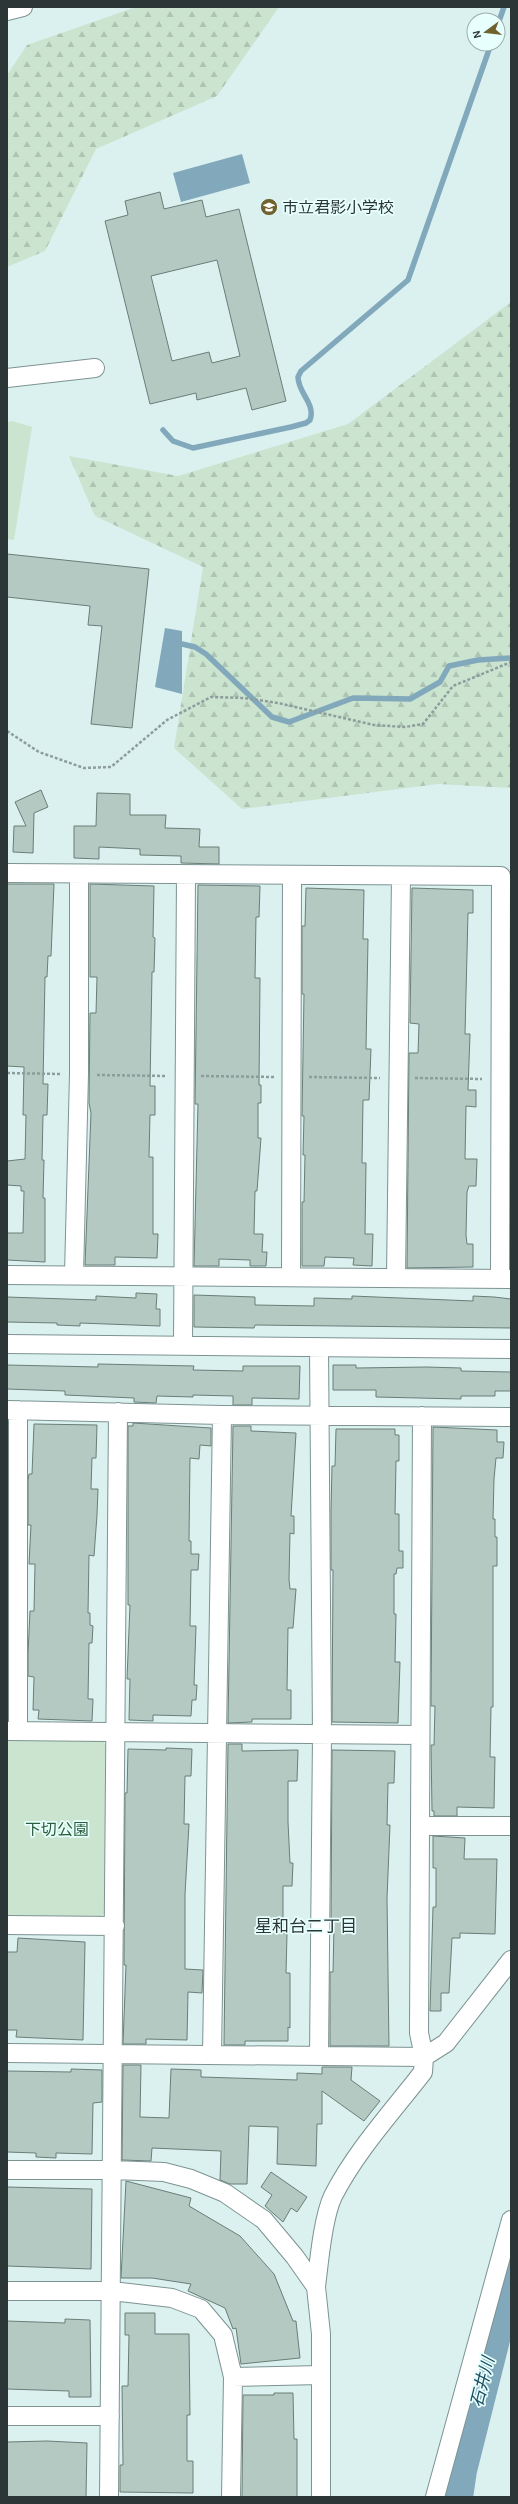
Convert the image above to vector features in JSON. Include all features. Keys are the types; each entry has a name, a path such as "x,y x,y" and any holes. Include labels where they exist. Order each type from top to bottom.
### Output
{"street":[{"path":"7,12 23,7"},
{"path":"7,378 95,368"},
{"path":"7,873 501,876 506,1080 506,1279 7,1275"},
{"path":"74,1275 79,1074 79,874"},
{"path":"183,1345 187,1076 186,874"},
{"path":"291,1277 292,875"},
{"path":"396,1278 401,876"},
{"path":"7,1344 511,1349"},
{"path":"319,1347 321,1414 322,1734 319,2056"},
{"path":"420,1735 12,1731 13,1410 222,1415 321,1414 511,1417"},
{"path":"109,2497 114,2170 114,1731 118,1412"},
{"path":"212,2055 222,1415"},
{"path":"321,2497 321,2376 320,2334 316,2286 320,2247 332,2198 356,2158 423,2072 424,2057 418,2033 421,1826 420,1735 422,1416"},
{"path":"421,1826 511,1826"},
{"path":"7,1925 114,1926"},
{"path":"7,2053 424,2057 446,2043 511,1960"},
{"path":"7,2170 114,2170 164,2172 191,2179 225,2193 264,2220 295,2257 316,2286"},
{"path":"435,2497 511,2220"},
{"path":"7,2291 112,2291 172,2298 201,2309 223,2335 233,2377 231,2497"},
{"path":"233,2377 321,2376"},
{"path":"7,2416 110,2416"}],"path":[{"path":"7,731 39,752 84,768 112,767 167,720 211,697 244,698 278,703 374,725 406,727 423,724 453,686 511,662"},
{"path":"7,1073 506,1080"}],"green space":[{"path":"136,7 279,7 217,96 96,149 45,251 7,267 7,75 27,45"},
{"path":"511,302 511,788 438,784 242,809 174,748 203,567 95,516 69,456 178,476 348,424"},
{"path":"12,421 32,427 14,540 7,539 7,422"},
{"name":"下切公園","path":"7,1738 101,1739 108,1748 107,1910 98,1920 7,1918"}],"water":[{"path":"242,154 250,183 181,202 173,173"},
{"path":"165,628 182,631 182,694 155,687"}],"building":[{"path":"160,192 164,209 202,200 206,217 239,209 286,401 252,410 246,388 197,400 196,393 150,404 105,221 128,215 125,201","holes":["217,260 240,356 212,363 209,352 172,361 151,276"]},
{"path":"7,554 149,569 132,728 91,724 102,626 88,625 90,606 7,597"},
{"path":"41,790 48,807 34,813 33,853 13,852 14,826 26,826 15,802"},
{"path":"97,793 130,794 130,815 166,815 165,828 200,829 199,847 219,847 219,864 181,863 181,856 140,855 140,849 99,847 99,859 74,858 74,826 96,826"},
{"path":"7,884 54,884 51,956 48,956 47,977 45,977 43,1084 48,1084 47,1115 43,1115 42,1160 44,1160 43,1198 45,1198 45,1262 7,1260 7,1233 23,1233 24,1191 21,1191 21,1186 7,1185 7,1161 25,1159 26,1115 23,1115 24,1067 7,1066"},
{"path":"90,884 154,886 153,937 155,938 154,972 152,972 150,1086 155,1086 155,1115 150,1115 149,1157 153,1157 153,1234 158,1234 157,1258 115,1257 115,1265 85,1265 91,1113 89,1103 90,1013 96,1013 97,977 90,977"},
{"path":"198,885 260,886 259,917 256,917 255,978 260,978 259,1085 261,1085 261,1103 258,1103 258,1138 261,1138 257,1191 255,1191 254,1234 263,1234 262,1252 267,1252 266,1266 250,1266 250,1260 219,1259 219,1266 194,1266 198,1104 195,1104"},
{"path":"306,888 364,890 363,939 368,939 366,1049 371,1049 369,1100 363,1100 362,1163 366,1163 365,1234 373,1234 372,1266 353,1265 354,1258 325,1257 324,1266 302,1266 302,1202 304,1202 305,1155 303,1155 304,1116 302,1116 304,994 302,994 302,926 305,926"},
{"path":"412,888 473,890 473,913 468,913 465,1034 470,1034 468,1090 476,1090 476,1107 466,1106 465,1159 477,1159 476,1186 469,1186 467,1192 466,1235 467,1244 473,1244 473,1267 407,1268 409,1053 418,1053 419,1024 410,1023"},
{"path":"136,1293 157,1294 156,1309 160,1309 160,1326 80,1323 80,1326 57,1325 57,1323 7,1322 7,1297 96,1300 96,1296 136,1298"},
{"path":"194,1295 255,1297 255,1305 314,1306 314,1298 352,1299 352,1296 473,1301 473,1296 494,1297 511,1299 511,1328 255,1325 254,1328 194,1327"},
{"path":"98,1364 194,1366 193,1370 243,1371 243,1366 300,1366 299,1399 252,1398 252,1405 233,1405 233,1396 157,1396 156,1403 134,1402 134,1398 65,1395 65,1391 7,1389 7,1365 98,1367"},
{"path":"333,1365 356,1365 356,1368 427,1367 461,1368 461,1371 511,1372 511,1391 495,1391 495,1396 461,1396 461,1399 376,1397 376,1390 333,1390"},
{"path":"133,1423 211,1428 211,1446 200,1445 199,1459 190,1458 189,1541 191,1541 191,1554 199,1554 198,1570 191,1570 190,1626 196,1626 194,1685 197,1685 196,1700 192,1700 191,1716 153,1715 153,1721 129,1720 130,1679 127,1679 130,1605 128,1605 128,1426 133,1426"},
{"path":"34,1424 97,1425 96,1458 92,1458 91,1489 98,1489 97,1515 94,1556 89,1555 88,1613 90,1613 90,1625 93,1626 92,1643 89,1643 88,1699 93,1699 92,1721 38,1719 39,1710 33,1710 34,1677 28,1676 28,1654 30,1611 34,1611 35,1564 29,1564 31,1525 28,1525 28,1480 29,1474 32,1474"},
{"path":"233,1426 251,1426 251,1431 296,1433 291,1516 294,1516 294,1534 290,1533 289,1579 290,1589 296,1589 293,1628 288,1628 287,1690 291,1690 291,1719 252,1719 252,1722 228,1723"},
{"path":"433,1427 497,1430 497,1442 504,1442 503,1458 496,1458 494,1479 493,1519 495,1519 495,1537 497,1537 497,1566 493,1566 493,1707 491,1707 490,1757 495,1757 494,1808 457,1807 457,1816 434,1816 434,1811 432,1811 431,1745 434,1745 435,1706 431,1706"},
{"path":"336,1429 395,1429 395,1435 399,1435 399,1461 396,1461 395,1514 399,1514 399,1551 403,1551 403,1568 397,1568 396,1574 394,1574 394,1614 396,1614 395,1662 400,1662 398,1723 332,1722 333,1570 331,1570 331,1511 332,1466 335,1466"},
{"path":"228,1744 242,1744 242,1751 298,1750 297,1781 288,1781 290,1863 293,1863 292,1886 283,1886 283,1933 287,1934 286,1973 290,1973 290,2028 288,2027 288,2041 245,2041 245,2045 224,2045"},
{"path":"166,1748 192,1749 191,1776 185,1776 184,1824 189,1824 185,1894 185,1969 203,1970 202,1993 188,1992 187,2040 146,2039 146,2044 123,2044 126,1965 124,1965 125,1793 127,1793 128,1749 166,1750"},
{"path":"332,1750 395,1751 394,1783 388,1783 387,1825 390,1825 387,1898 389,2046 330,2046 330,1972 333,1972 334,1926 331,1926"},
{"path":"433,1836 465,1838 464,1859 497,1859 495,1934 460,1933 460,1938 452,1938 449,1993 441,1993 441,2011 430,2011 433,1907 436,1907 436,1868 433,1868"},
{"path":"18,1938 85,1942 83,2040 16,2037 17,2030 7,2030 7,1952 17,1952"},
{"path":"123,2065 141,2065 140,2117 169,2118 171,2069 201,2070 201,2077 297,2080 297,2073 322,2074 322,2067 352,2067 351,2080 380,2101 364,2121 322,2091 322,2124 317,2124 316,2166 277,2164 278,2127 249,2126 247,2184 230,2184 220,2180 221,2151 152,2148 151,2161 122,2160"},
{"path":"71,2069 102,2070 102,2102 93,2103 92,2154 56,2153 56,2158 36,2157 36,2153 7,2152 7,2071 71,2072"},
{"path":"271,2172 307,2197 297,2212 291,2208 283,2222 265,2206 272,2195 261,2187"},
{"path":"126,2181 191,2198 189,2206 240,2236 274,2274 293,2321 296,2321 300,2358 241,2364 236,2328 233,2329 225,2308 188,2291 191,2284 152,2278 121,2278"},
{"path":"7,2187 92,2189 91,2269 7,2266"},
{"path":"125,2313 155,2313 155,2334 189,2334 190,2415 187,2415 187,2461 193,2461 193,2493 120,2492 120,2465 123,2465 122,2386 128,2386 129,2335 125,2335"},
{"path":"65,2319 90,2320 91,2397 69,2397 69,2391 7,2389 7,2321 65,2323"},
{"path":"274,2393 293,2393 294,2439 297,2439 297,2497 242,2497 243,2395 274,2395"},
{"path":"47,2441 87,2443 86,2497 7,2497 7,2442"}],"waterway":[{"path":"502,12 504,7"},
{"path":"163,430 173,441 193,448 291,427 306,423 310,420 311,409 301,388 298,377 301,371 408,280 488,52"},
{"path":"182,644 195,647 206,654 272,717 289,722 353,698 410,699 440,682 449,666 478,660 511,658"},
{"name":"石井川","path":"456,2497 460,2470 511,2268"}],"place":[{"name":"市立君影小学校","path":"269,207"}],"district":[{"name":"星和台二丁目","path":"306,1926"}]}
